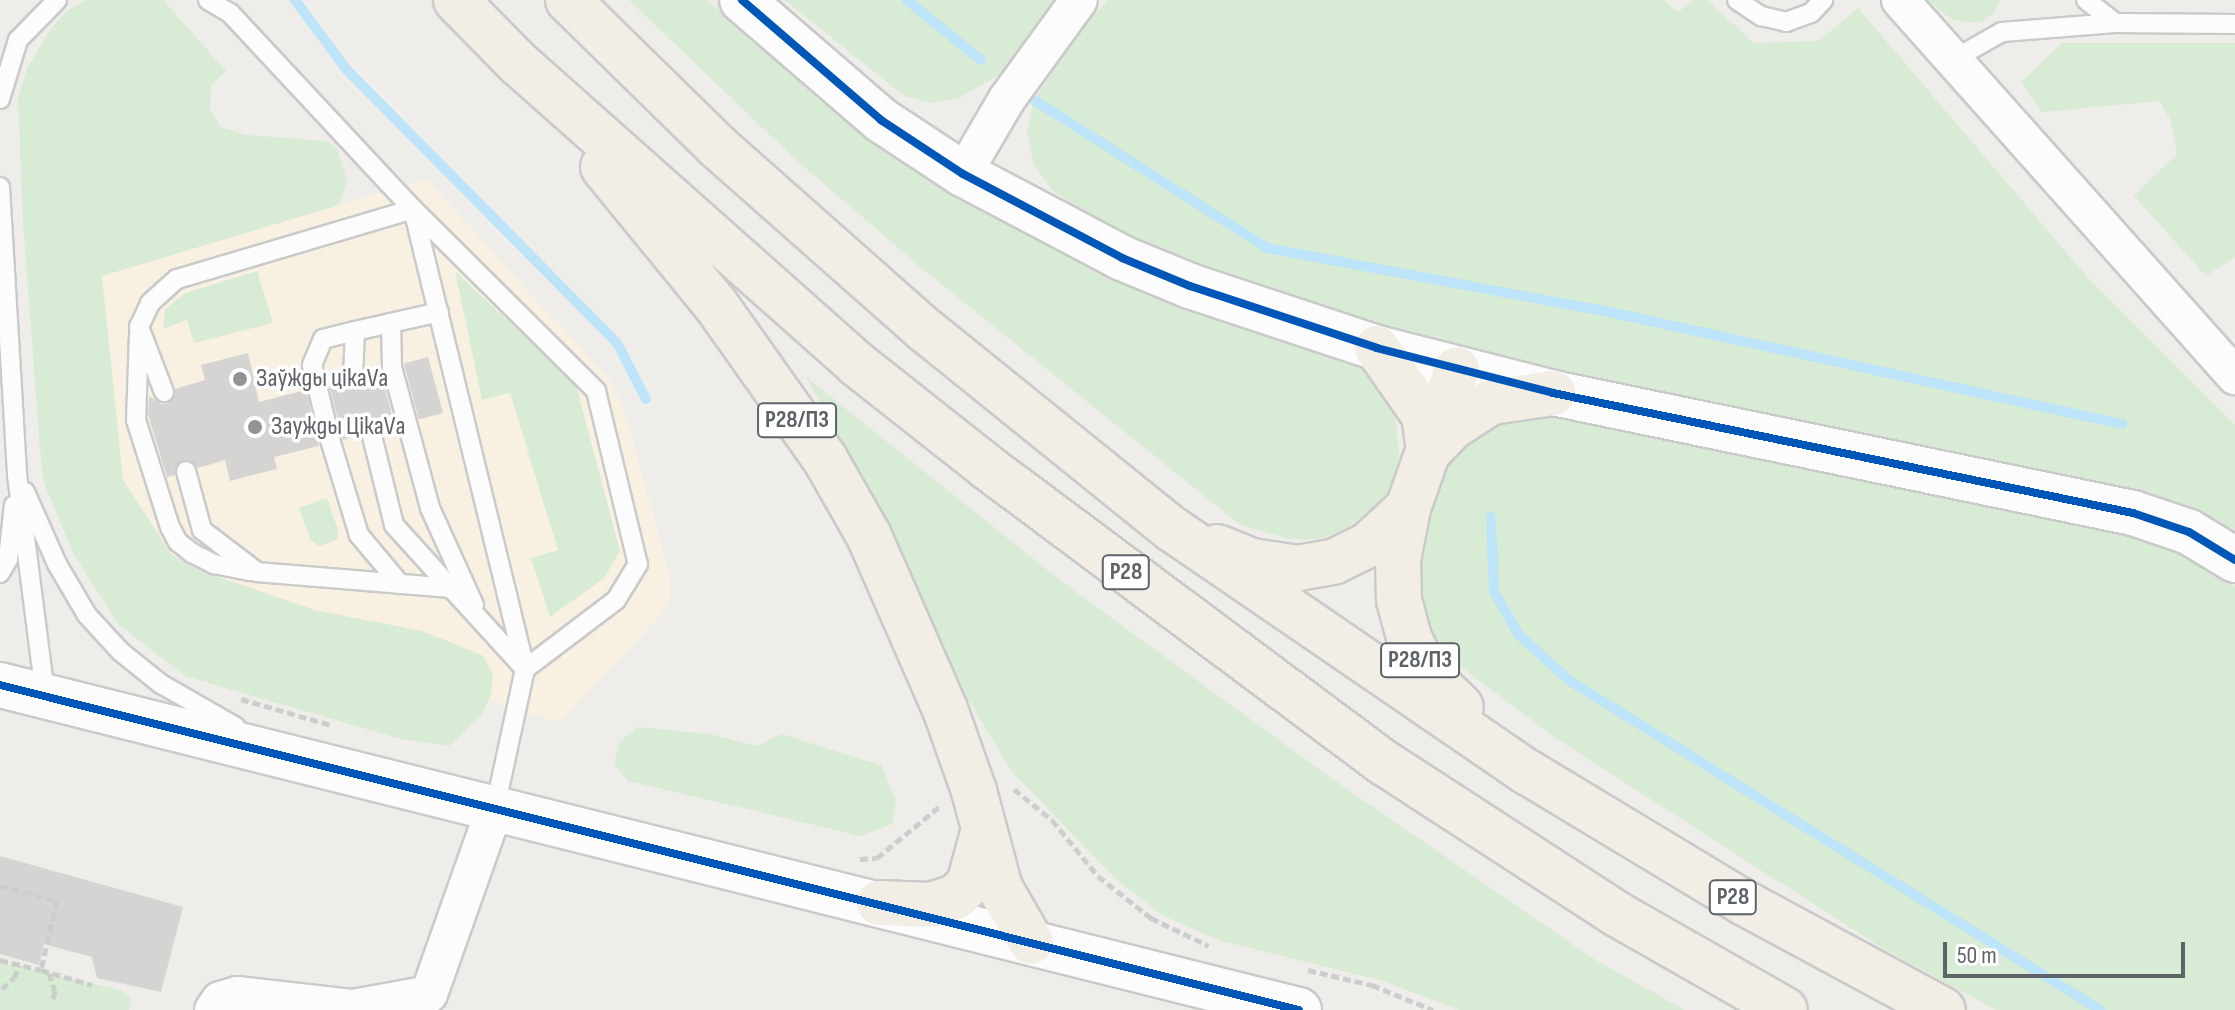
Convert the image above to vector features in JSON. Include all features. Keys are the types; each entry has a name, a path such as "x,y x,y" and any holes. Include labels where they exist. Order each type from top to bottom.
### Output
{"highway":[{"name":"Р28","path":"456,0 518,63 858,365 1199,627 1386,764 1617,914 1785,1010"},
{"name":"Р28","path":"568,0 718,147 925,330 1172,529 1529,773 1743,902 1943,1010"},
{"name":"Р28/П3","path":"518,63 716,305 825,459 869,536 910,622 979,810 1000,888 1031,942"},
{"path":"1377,348 1424,415 1429,452"},
{"name":"Р28/П3","path":"1457,369 1408,508 1398,560 1399,600 1409,638 1427,674 1529,773"},
{"name":"Р28/П3","path":"1429,452 1451,428 1491,402 1553,393"},
{"name":"Р28/П3","path":"1172,529 1252,561 1298,568 1333,562 1368,545 1408,508"},
{"path":"879,903 931,905 956,897 969,884 979,810"}],"street":[{"path":"742,0 881,120 963,174 1122,258 1259,312 1457,369"},
{"path":"963,174 1007,99 1079,0"},
{"path":"1900,0 1956,58 2235,376"},
{"name":"Р28/П3","path":"1457,369 1553,393 2133,513 2189,532 2235,560"},
{"path":"0,685 1031,942 1186,994 1291,998"},
{"path":"213,1010 220,1000 237,995 353,1008 437,1002 495,808"}],"lane":[{"path":"0,99 18,40 57,0"},
{"path":"208,0 230,13 413,209 596,391 638,564 616,600 525,669"},
{"path":"1737,0 1761,16 1786,22 1811,13 1823,0"},
{"path":"2086,0 2115,23"},
{"path":"1956,58 2002,32 2115,23 2235,24"},
{"path":"0,187 3,296 17,475 45,695"},
{"path":"413,209 525,669 495,808"},
{"path":"413,209 177,279 150,303 139,327 136,420 170,527 178,542 192,553 214,564 257,572 451,588"},
{"path":"400,584 359,535 331,443 312,365 323,339 439,312"},
{"path":"391,323 392,367 430,508 482,622"},
{"path":"139,327 164,392"},
{"path":"353,377 355,331"},
{"path":"371,432 394,525 525,669"},
{"path":"186,471 202,530 257,572"},
{"path":"0,573 8,559 17,475"},
{"path":"17,475 65,577 87,615 121,652 161,684 284,755"}],"path":[{"path":"229,695 335,727"},
{"path":"845,855 877,858 952,799 979,810 994,786 1014,789 1052,820 1098,876 1151,918 1217,949"},
{"path":"0,886 57,901 41,970"},
{"path":"0,960 92,985"},
{"path":"2,989 20,965"},
{"path":"49,972 55,991 53,1000"},
{"path":"1291,998 1372,985 1433,1010"}],"shaded area":[{"path":"426,179 608,378 623,406 669,573 671,597 661,616 559,722 185,604 123,480 102,276"}],"green space":[{"path":"87,0 163,0 226,71 211,86 210,111 221,127 246,135 326,141 337,149 347,181 340,202 332,207 102,276 123,480 172,555 201,571 315,610 422,631 482,655 493,673 491,694 482,715 449,746 401,739 185,676 118,624 73,553 44,483 23,222 18,99 27,68 53,26 70,9"},
{"path":"629,0 707,0 819,100 934,184 1058,247 1364,364 1382,381 1395,412 1399,456 1393,485 1374,508 1346,528 1320,539 1288,539 1239,524 919,266 793,157"},
{"path":"785,0 1058,0 1000,74 959,98 930,103 904,96"},
{"path":"1108,0 1664,0 1678,12 1694,0 1707,0 1754,43 1819,41 1858,8 2088,278 2235,425 2235,530 2142,492 2085,478 1469,356 1259,292 1121,235 1054,192 1034,165 1027,131 1034,100 1080,29"},
{"path":"1927,0 2000,0 1994,13 1982,22 1968,22 1952,20"},
{"path":"2062,43 2235,43 2235,257 2206,276 2134,196 2177,154 2171,121 2159,101 2042,112 2021,82"},
{"path":"257,271 273,323 194,343 187,320 163,329 165,309 185,293"},
{"path":"455,271 576,385 620,551 604,578 550,617 531,558 558,550 510,393 482,400"},
{"path":"806,377 1061,581 1331,778 1594,959 1685,1010 1459,1010 1386,982 1218,940 1164,916 1118,881 1012,772 968,699 883,518"},
{"path":"1537,407 2127,529 2189,554 2235,587 2235,1010 1996,1010 1882,948 1557,739 1457,664 1426,626 1410,551 1442,464 1470,435"},
{"path":"327,498 338,530 337,540 319,546 311,541 299,508"},
{"path":"637,727 710,734 756,746 782,734 882,766 896,802 892,824 861,836 628,781 614,764 619,743"},
{"path":"0,963 121,990 131,999 129,1010 0,1010"}],"building":[{"path":"248,353 259,402 306,390 319,446 274,457 277,469 230,481 225,460 198,468 190,460 182,460 175,467 175,475 167,477 148,415 149,396 161,404 169,403 175,389 205,380 201,365"},
{"path":"428,357 443,413 419,419 404,363"},
{"path":"380,370 395,426 383,429 375,421 367,421 360,428 359,435 343,440 329,384 342,380 347,387 358,388 365,374"},
{"path":"0,856 183,907 161,992 97,978 92,957 44,944 39,965 0,954"}],"waterway":[{"path":"295,0 346,69 617,343 646,399"},
{"path":"907,0 981,60"},
{"path":"1034,100 1267,248 1614,313 2122,424"},
{"path":"1491,517 1494,592 1519,635 1570,681 2100,1010"}],"cycle path":[{"path":"742,0 881,120 963,174 1122,258 1190,286 1377,348 1553,393 2133,513 2189,532 2235,560"},
{"path":"0,685 1299,1010"}],"place":[{"name":"Заўжды цікаVа","path":"240,379"},
{"name":"Заужды ЦікаVа","path":"255,427"}]}
